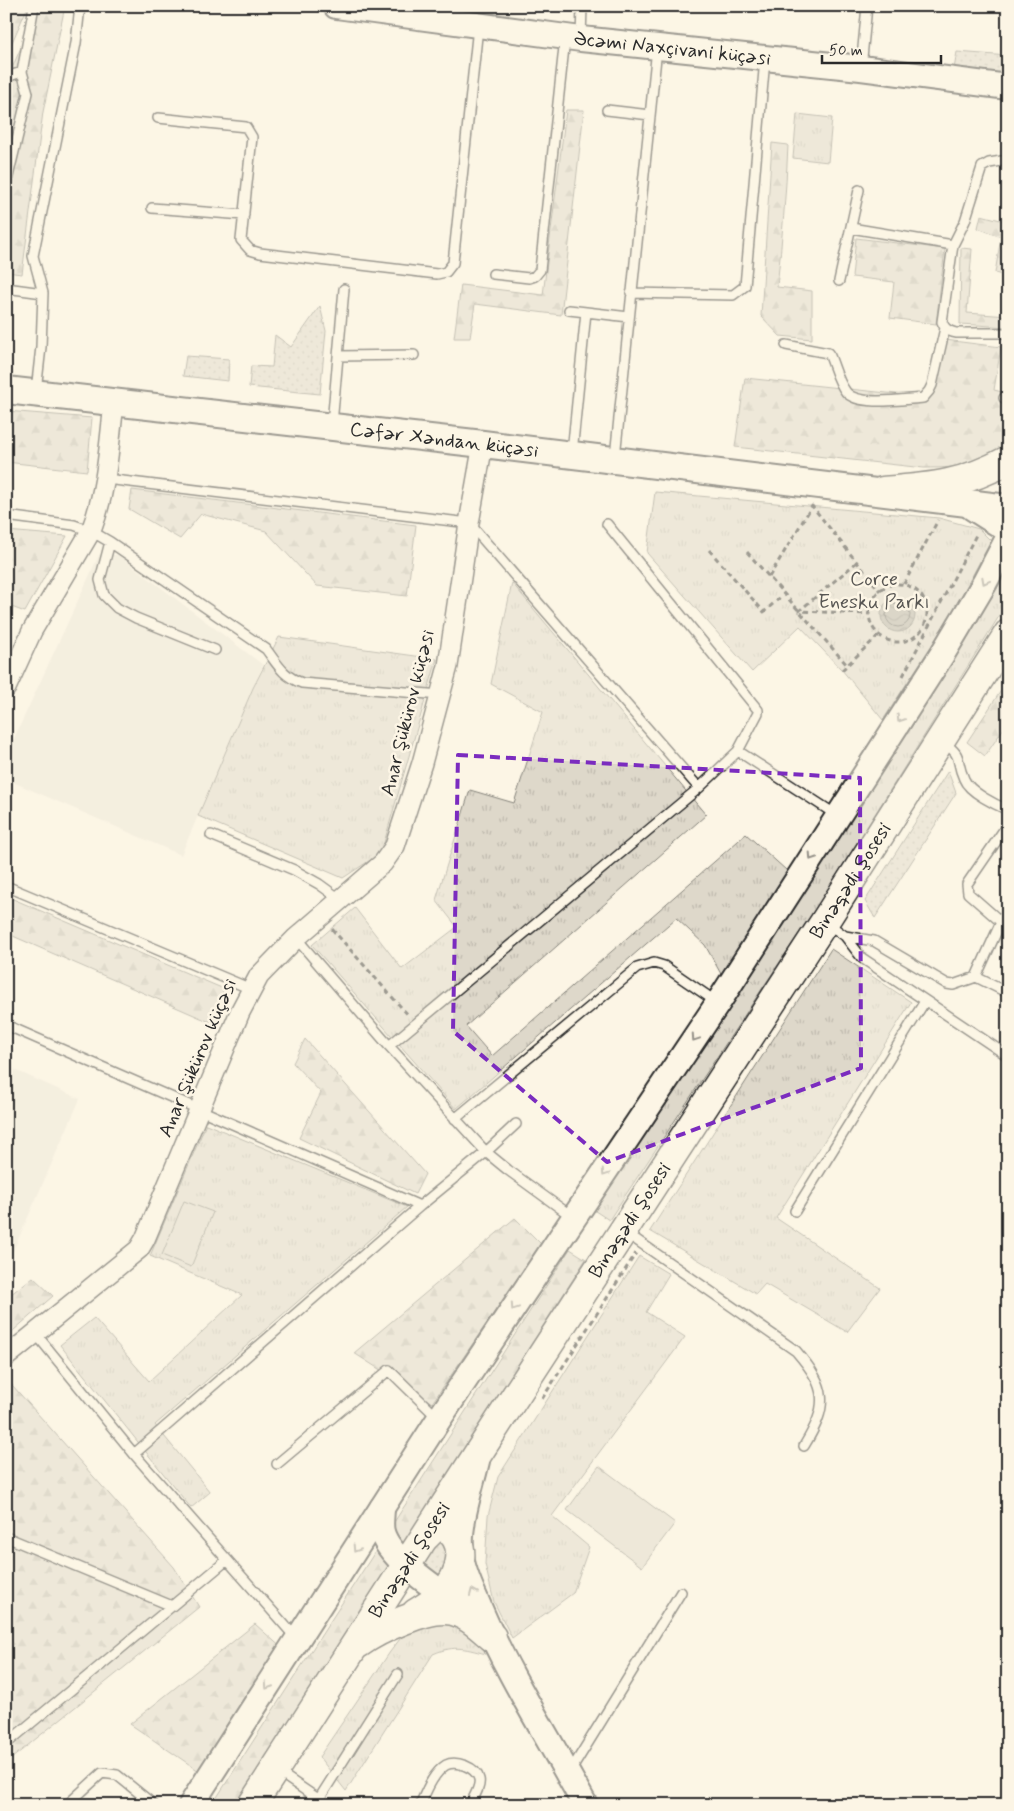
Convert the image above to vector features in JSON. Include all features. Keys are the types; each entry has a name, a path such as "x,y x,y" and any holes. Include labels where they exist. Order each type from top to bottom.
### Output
{"main road":[{"name":"Cəfər Xəndan küçəsi","path":"6,390 572,454 964,501 1001,517"},
{"path":"883,491 930,488 958,482 977,476 1008,460"},
{"name":"Binəqədi şosesi","path":"252,1805 353,1648 414,1571 426,1536 624,1232 835,928 940,740 1008,634"},
{"path":"401,1622 432,1603 454,1574 457,1538 443,1526 434,1528 426,1536"},
{"path":"353,1648 374,1633 401,1622 444,1610 462,1614 492,1637"}],"street":[{"name":"Əcəmi Naxçivani küçəsi","path":"338,6 574,38 861,68 1008,87"},
{"path":"6,688 32,631 90,531 102,499 106,479 114,402"},
{"name":"Anar Şükürov küçəsi","path":"6,1357 139,1249 146,1239 251,989 259,976 296,938 383,863 395,846 422,763 448,666 469,523 483,444"},
{"path":"192,1805 439,1419 718,1003 943,652 984,584 1008,538"},
{"path":"479,1452 454,1574 492,1637 585,1805"},
{"path":"382,1508 382,1531 387,1543 414,1571 433,1581 440,1582 448,1580 454,1574 465,1571 492,1637"}],"lane":[{"path":"6,185 9,161 28,93 22,72 34,6"},
{"path":"36,393 43,293 32,256 76,43 80,6"},
{"path":"493,274 529,278 536,276 540,270 574,38 582,6"},
{"path":"861,68 867,6"},
{"path":"158,118 246,127 252,137 241,240 250,250 260,253 437,274 446,272 453,263 478,26"},
{"path":"615,459 657,47"},
{"path":"631,293 733,295 746,286 765,59"},
{"path":"6,77 22,72"},
{"path":"607,110 650,115"},
{"path":"1008,160 989,163 982,167 966,221 953,245 942,322 950,332 1008,333"},
{"path":"839,281 859,190"},
{"path":"152,208 244,215"},
{"path":"851,228 953,245"},
{"path":"6,288 43,293"},
{"path":"331,427 344,289"},
{"path":"569,310 629,316"},
{"path":"572,454 586,312"},
{"path":"786,345 828,353 847,394 854,398 865,401 924,398 932,385 945,328"},
{"path":"338,356 414,355"},
{"path":"106,479 469,523 699,788"},
{"path":"6,516 74,525 110,542 266,649 284,674 291,679 302,682 440,695"},
{"path":"389,1046 699,788 738,751 758,710 607,524"},
{"path":"110,542 100,580 104,595 118,608 136,618 215,650"},
{"path":"940,740 956,752 964,781 972,790 1008,810"},
{"path":"738,751 838,816"},
{"path":"1001,922 968,893 967,884 1008,824"},
{"path":"211,836 294,870 319,884 341,900"},
{"path":"6,886 251,989"},
{"path":"976,977 1008,911"},
{"path":"835,928 874,941 947,984 953,985 976,977 1008,993"},
{"path":"835,928 862,958 1008,1056"},
{"path":"296,938 389,1046 486,1152 574,1218"},
{"path":"455,1118 637,968 654,963 664,966 718,1003"},
{"path":"795,1211 925,1001"},
{"path":"6,1025 420,1206"},
{"path":"134,1454 420,1206 486,1152 516,1124"},
{"path":"624,1232 796,1351 809,1366 820,1390 822,1407 816,1426 804,1446"},
{"path":"36,1334 134,1454 298,1640"},
{"path":"277,1464 388,1370 439,1419"},
{"path":"6,1538 172,1606"},
{"path":"6,1744 226,1560"},
{"path":"568,1774 681,1592"},
{"path":"275,1770 323,1802 398,1674"},
{"path":"420,1805 427,1788 438,1773 445,1766 454,1762 476,1772 479,1779 479,1786 470,1805"},
{"path":"67,1805 102,1773 117,1775 154,1805"}],"path":[{"path":"770,577 812,506 880,591"},
{"path":"902,679 979,529 1001,517"},
{"path":"904,584 938,518"},
{"path":"709,550 764,612 784,594"},
{"path":"747,552 848,665"},
{"path":"799,610 857,562"},
{"path":"904,584 918,591 926,604 927,619 920,632 908,641 892,642 879,635 870,622 869,607 876,593 889,585 904,584"},
{"path":"799,610 870,614"},
{"path":"920,632 922,638"},
{"path":"842,670 879,635"},
{"path":"332,928 416,1024"},
{"path":"539,1403 634,1258"}],"highlighted area":[{"path":"458,755 860,778 861,1068 607,1162 453,1031"}],"shaded area":[{"path":"99,555 118,555 263,665 181,855 6,779 6,756"},
{"path":"6,1066 80,1099 6,1267"}],"green space":[{"path":"6,6 28,6 6,56"},
{"path":"39,6 65,6 43,112 22,274 6,272 6,82"},
{"path":"957,52 1008,56 1008,75 954,69"},
{"path":"566,110 584,110 561,315 475,304 470,338 454,338 461,285 543,295"},
{"path":"797,114 832,118 828,162 793,158"},
{"path":"772,143 788,145 777,287 812,291 812,339 780,336 761,316"},
{"path":"981,215 1008,222 1008,260 1002,275 995,273 1001,237 978,228"},
{"path":"856,238 945,249 936,324 890,318 894,282 852,277"},
{"path":"961,248 972,249 967,313 1008,316 1008,327 960,324"},
{"path":"320,306 326,331 320,394 249,387 251,366 272,367 275,335 291,347"},
{"path":"937,339 1001,347 994,390 1002,392 1008,383 1008,450 977,463 924,468 735,447 745,378 925,397"},
{"path":"186,356 229,359 228,381 183,376"},
{"path":"6,411 92,418 87,471 6,462"},
{"path":"132,490 416,525 407,596 317,586 266,531 201,514 180,539 129,509"},
{"name":"Corce Enesku Parkı","path":"655,492 939,518 979,529 991,541 950,617 883,720 842,670 800,626 752,672 647,553"},
{"path":"6,531 67,536 25,612 6,605"},
{"path":"1008,571 1008,602 823,897 609,1220 592,1209 732,994 705,945 676,918 456,1109 312,945 355,908 402,969 457,927 436,900 470,790 514,803 543,712 491,684 512,583 706,815 466,1026 492,1056 746,834 806,888"},
{"path":"279,637 437,659 381,853 343,878 198,816 253,688"},
{"path":"1008,680 1008,722 985,756 967,742"},
{"path":"948,771 956,793 875,918 865,901"},
{"path":"6,896 224,989 210,1022 6,933"},
{"path":"831,949 911,1002 776,1218 880,1288 847,1332 765,1284 756,1294 650,1231"},
{"path":"305,1039 425,1174 415,1194 299,1138 321,1093 293,1063"},
{"path":"206,1124 407,1207 155,1425 210,1492 191,1508 60,1345 94,1318 149,1381 242,1295 150,1256"},
{"path":"184,1201 213,1212 191,1267 162,1255"},
{"path":"515,1218 541,1244 432,1403 354,1353"},
{"path":"570,1249 586,1259 235,1805 212,1805"},
{"path":"639,1256 669,1274 646,1312 685,1337 552,1516 589,1547 573,1593 512,1638 494,1602 485,1564 488,1516 498,1477"},
{"path":"33,1277 53,1296 6,1337 6,1298"},
{"path":"6,1383 12,1385 174,1567 199,1607 6,1763 6,1661 13,1644 6,1628"},
{"path":"599,1466 675,1523 642,1567 567,1510"},
{"path":"445,1542 452,1546 444,1572 437,1577 424,1571 423,1564 437,1544"},
{"path":"446,1623 471,1631 490,1655 455,1648 433,1654 346,1791 319,1757 403,1635 426,1625"},
{"path":"255,1624 284,1650 199,1771 130,1724"}],"water":[{"path":"898,598 905,599 910,603 914,608 914,622 910,627 905,631 898,632 891,631 886,627 882,622 881,615 882,608 886,603 891,599"}]}
